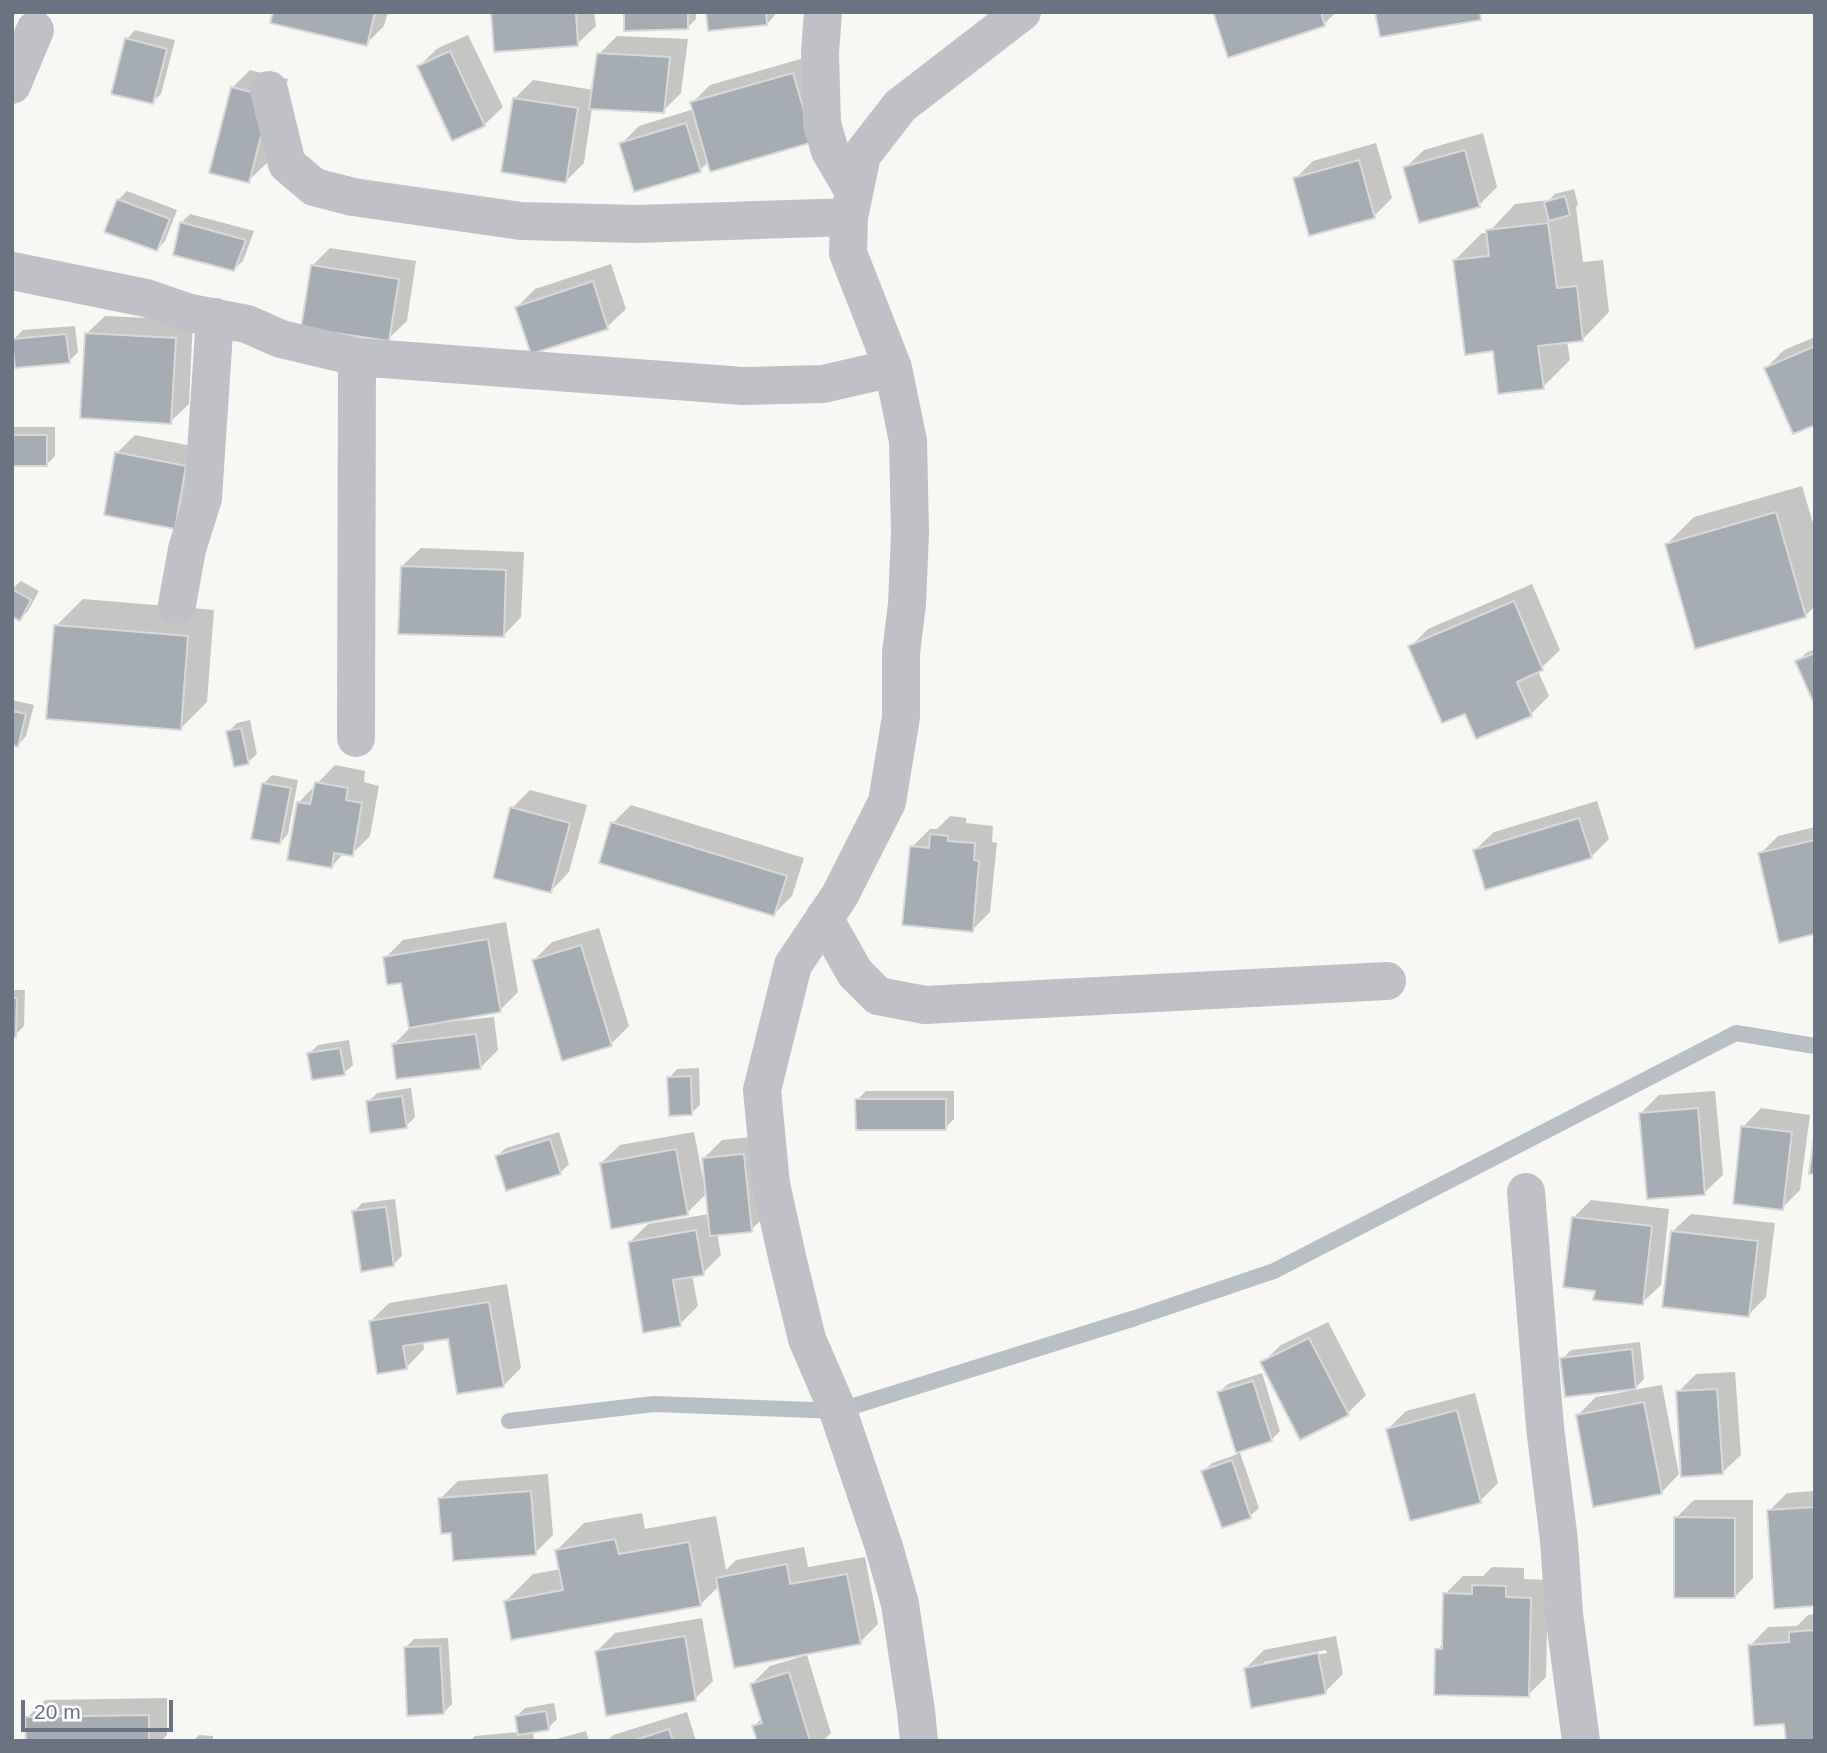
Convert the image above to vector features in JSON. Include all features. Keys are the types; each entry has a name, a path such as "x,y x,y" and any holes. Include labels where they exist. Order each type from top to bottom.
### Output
{"street":[{"path":"823,12 820,53 822,124 851,205"},
{"path":"919,1741 900,1604 884,1547 838,1411 807,1339 771,1184 762,1090 793,965 853,871 887,802 901,717 901,653 907,604 909,534 908,441 893,368 848,253 851,205 862,155 900,106 1022,12"},
{"path":"12,85 35,30"},
{"path":"270,90 287,164 314,187 354,197 521,220 637,224 851,205"},
{"path":"12,271 146,298 190,313 247,324 281,339 357,357 743,386 822,384 893,368"},
{"path":"177,605 187,549 203,498 215,317"},
{"path":"356,738 357,357"},
{"path":"824,918 855,973 878,996 925,1005 1387,981"},
{"path":"1526,1192 1545,1427 1559,1541 1564,1615 1581,1741"}],"building":[{"path":"273,12 375,12 367,46 270,23"},
{"path":"491,12 576,12 578,46 494,52"},
{"path":"624,12 688,12 688,29 624,31"},
{"path":"706,12 766,12 767,25 708,31"},
{"path":"1213,12 1321,12 1325,26 1228,58"},
{"path":"1375,12 1480,12 1481,20 1380,37"},
{"path":"125,38 167,49 153,104 111,94"},
{"path":"450,51 485,126 452,141 417,66"},
{"path":"597,53 670,57 664,113 589,109"},
{"path":"793,73 813,142 710,172 690,102"},
{"path":"231,87 271,97 249,183 209,173"},
{"path":"513,98 578,108 566,183 501,172"},
{"path":"686,123 701,172 634,192 619,143"},
{"path":"1465,150 1480,207 1419,223 1403,167"},
{"path":"1359,160 1375,218 1309,236 1293,178"},
{"path":"1565,196 1570,215 1549,221 1544,202"},
{"path":"117,199 170,219 157,251 104,232"},
{"path":"180,222 246,240 234,271 173,255"},
{"path":"1548,223 1557,288 1577,286 1583,341 1538,346 1544,389 1498,394 1493,351 1465,355 1453,260 1489,256 1486,230"},
{"path":"311,265 399,279 389,341 301,328"},
{"path":"593,281 608,329 531,354 515,307"},
{"path":"85,333 176,338 171,424 80,418"},
{"path":"66,334 70,363 15,368 12,339"},
{"path":"1815,346 1815,425 1793,434 1764,368"},
{"path":"12,435 47,435 47,466 12,466"},
{"path":"115,452 186,466 175,529 104,515"},
{"path":"1776,512 1806,617 1695,649 1665,544"},
{"path":"401,566 506,570 504,637 398,634"},
{"path":"12,589 31,600 20,621 12,617"},
{"path":"1514,601 1543,670 1517,682 1532,716 1476,739 1465,714 1442,723 1408,646"},
{"path":"54,625 188,636 181,730 46,719"},
{"path":"1815,653 1815,706 1795,661"},
{"path":"12,711 26,714 18,747 12,745"},
{"path":"241,728 249,764 234,767 226,731"},
{"path":"315,782 348,788 346,800 362,803 353,856 334,853 332,868 287,860 297,802 310,804"},
{"path":"262,783 291,788 280,844 251,839"},
{"path":"510,807 570,823 551,893 493,878"},
{"path":"1579,818 1592,858 1485,890 1473,850"},
{"path":"611,822 787,876 774,916 599,863"},
{"path":"930,834 948,836 948,841 975,843 974,860 979,861 973,932 902,925 910,846 929,848"},
{"path":"1815,840 1815,934 1779,943 1758,853"},
{"path":"488,939 501,1012 409,1028 401,983 387,985 383,957"},
{"path":"581,945 612,1046 562,1061 532,960"},
{"path":"12,998 17,998 16,1037 12,1037"},
{"path":"476,1034 481,1069 396,1079 392,1044"},
{"path":"340,1048 345,1075 312,1080 307,1053"},
{"path":"691,1076 692,1115 669,1116 667,1077"},
{"path":"402,1096 407,1128 370,1133 366,1101"},
{"path":"855,1099 946,1099 946,1130 856,1130"},
{"path":"1698,1108 1705,1195 1647,1199 1639,1113"},
{"path":"1741,1126 1792,1132 1783,1210 1733,1204"},
{"path":"1815,1130 1815,1174 1809,1174"},
{"path":"550,1139 561,1174 506,1191 495,1156"},
{"path":"676,1149 688,1215 611,1229 600,1163"},
{"path":"744,1154 752,1232 710,1236 702,1158"},
{"path":"386,1207 394,1266 361,1272 352,1211"},
{"path":"1572,1217 1652,1226 1643,1305 1593,1300 1595,1291 1563,1287"},
{"path":"696,1230 704,1275 673,1280 681,1326 643,1333 628,1242"},
{"path":"1671,1231 1758,1241 1749,1317 1662,1307"},
{"path":"489,1302 504,1387 457,1394 448,1339 403,1346 407,1369 377,1374 369,1321"},
{"path":"1309,1338 1349,1415 1300,1440 1260,1362"},
{"path":"1632,1349 1636,1389 1565,1397 1560,1358"},
{"path":"1253,1381 1272,1441 1236,1453 1217,1392"},
{"path":"1717,1389 1723,1474 1681,1477 1676,1391"},
{"path":"1644,1402 1662,1494 1593,1507 1576,1415"},
{"path":"1457,1410 1481,1503 1410,1521 1386,1429"},
{"path":"1232,1460 1251,1518 1222,1528 1201,1471"},
{"path":"531,1491 536,1555 453,1561 451,1533 441,1534 438,1498"},
{"path":"1815,1507 1815,1606 1774,1609 1767,1510"},
{"path":"1674,1517 1735,1518 1735,1598 1674,1598"},
{"path":"615,1539 619,1554 689,1542 701,1606 511,1640 504,1601 563,1590 555,1550"},
{"path":"787,1564 790,1584 847,1574 861,1644 734,1668 716,1578"},
{"path":"1472,1585 1506,1586 1506,1597 1531,1598 1529,1697 1434,1695 1435,1649 1442,1649 1443,1593 1472,1594"},
{"path":"1815,1630 1815,1741 1786,1741 1784,1724 1754,1726 1748,1645 1789,1642 1789,1632"},
{"path":"685,1636 696,1701 606,1716 595,1651"},
{"path":"440,1646 444,1714 407,1716 404,1647"},
{"path":"1318,1653 1326,1694 1251,1708 1244,1668"},
{"path":"789,1672 810,1741 757,1741 752,1726 762,1723 750,1684"},
{"path":"546,1711 549,1730 518,1735 515,1716"},
{"path":"149,1715 149,1741 26,1741 25,1717"},
{"path":"669,1729 673,1741 632,1741"}],"waterway":[{"path":"509,1421 654,1404 838,1411 1135,1318 1274,1271 1736,1033 1815,1046"}]}
